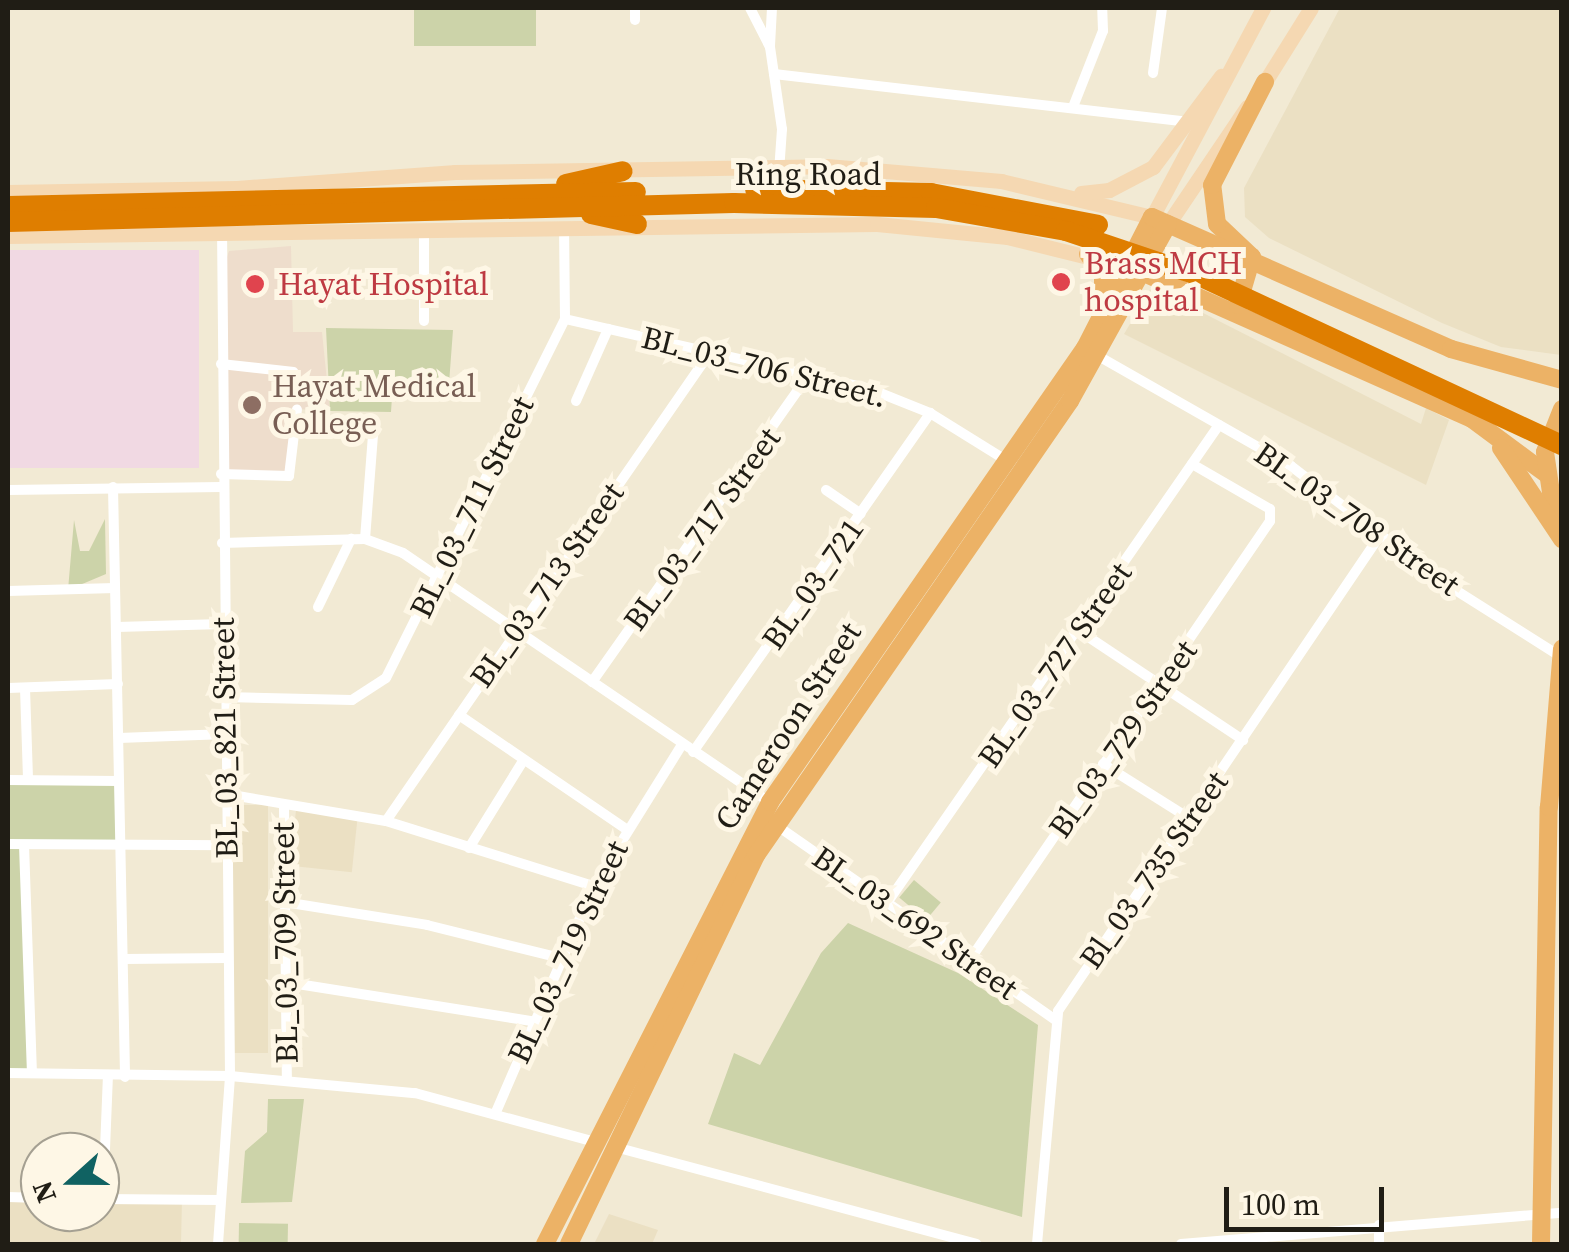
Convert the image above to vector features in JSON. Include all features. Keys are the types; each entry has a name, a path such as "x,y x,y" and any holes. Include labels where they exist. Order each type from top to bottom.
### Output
{"highway":[{"path":"530,192 623,171"},
{"name":"Ring Road","path":"8,222 550,208 646,198 878,188 1060,215 1208,266 1562,430"},
{"name":"Ring Road","path":"8,206 530,192 915,206 1095,238 1288,316 1562,445"},
{"path":"550,208 637,224"}],"main road":[{"path":"1236,312 1252,257 1217,224 1210,202 1220,163 1265,82"},
{"name":"Ring Road","path":"1160,220 1252,257 1450,349 1562,380"},
{"name":"Cameroon Street","path":"1092,352 1098,326 1128,267 1160,220"},
{"name":"Cameroon Street","path":"569,1244 607,1145 770,802 835,717 1146,273 1160,220"},
{"path":"1088,254 1105,286 1098,326"},
{"name":"Ring Road","path":"1128,267 1472,420 1545,472"},
{"name":"Cameroon Street","path":"545,1244 607,1145 703,955 835,717 1007,461 1063,395"},
{"path":"1561,513 1545,472 1549,432 1562,409"},
{"path":"1472,420 1518,468 1562,538"},
{"path":"1541,1244 1549,807 1562,649"}],"street":[{"path":"750,8 770,46"},
{"path":"772,8 770,46 779,168"},
{"path":"1073,107 1103,31 1102,8"},
{"path":"1153,73 1162,8"},
{"path":"1160,220 1263,8"},
{"path":"1160,220 1265,82 1311,8"},
{"path":"1060,192 1109,190 1133,181 1152,167 1235,63"},
{"path":"774,74 1187,122"},
{"name":"Ring Road","path":"8,192 779,168 924,172 1060,192 1160,220"},
{"name":"Ring Road","path":"8,236 637,224 877,224 1006,237 1088,254 1128,267"},
{"name":"BL_03_711 Street","path":"225,697 366,697 386,678 565,319 564,228"},
{"name":"BL_03_821 Street","path":"218,1244 230,1076 222,624 222,230"},
{"path":"424,231 424,320"},
{"name":"BL_03_706 Street.","path":"565,319 810,373 930,413 1007,461"},
{"path":"576,401 608,329"},
{"name":"BL_03_713 Street","path":"386,821 513,631 710,351"},
{"name":"BL_03_708 Street","path":"1092,352 1292,466 1438,579 1560,656"},
{"path":"221,364 294,372"},
{"name":"BL_03_717 Street","path":"592,682 810,373"},
{"path":"221,474 289,476 297,409"},
{"name":"BL_03_721","path":"693,752 930,413"},
{"path":"366,539 374,423"},
{"name":"BL_03_727 Street","path":"887,902 1081,632 1219,425"},
{"name":"Bl_03_729 Street","path":"969,960 1104,764 1165,683 1272,515 1192,464"},
{"path":"113,487 125,1077"},
{"path":"8,490 221,487"},
{"path":"826,490 861,514"},
{"name":"Bl_03_735 Street","path":"1037,1244 1056,1020 1381,534"},
{"path":"318,607 352,538"},
{"path":"222,543 366,539 435,574 681,746 770,802"},
{"path":"8,591 115,588"},
{"path":"117,627 222,624"},
{"path":"1081,632 1165,683 1242,740"},
{"path":"8,688 118,684"},
{"path":"25,688 28,780"},
{"path":"458,714 626,829"},
{"path":"119,738 226,734"},
{"name":"BL_03_719 Street","path":"496,1112 532,1021 594,886 681,746"},
{"path":"469,848 522,761"},
{"path":"1104,764 1192,820"},
{"path":"8,780 119,781"},
{"path":"226,794 386,821 594,886"},
{"name":"BL_03_709 Street","path":"284,805 287,1081"},
{"name":"BL_03_692 Street","path":"776,824 1056,1020"},
{"path":"8,844 122,848 228,845"},
{"path":"24,845 32,1073"},
{"path":"284,902 427,925 560,958"},
{"path":"124,959 228,958"},
{"path":"285,982 532,1021"},
{"path":"8,1073 230,1076 415,1093 496,1112 946,1241 976,1244"},
{"path":"105,1132 108,1076"},
{"path":"120,1199 221,1200"},
{"path":"1180,1244 1280,1239 1379,1225 1562,1213"},
{"path":"1379,1225 1379,1244"}],"shaded area":[{"path":"1340,8 1561,8 1561,355 1501,347 1442,323 1269,238 1245,217 1244,188"},
{"path":"291,246 293,332 322,332 330,411 297,409 289,476 228,470 226,260 229,251"},
{"path":"8,250 199,250 199,468 8,468"},
{"path":"1152,287 1421,424 1426,408 1449,420 1426,485 1124,334"},
{"path":"233,805 268,805 268,1053 233,1053"},
{"path":"296,810 358,816 352,872 290,866"},
{"path":"8,1199 20,1199 20,1232 120,1232 120,1199 182,1200 181,1244 8,1244"},
{"path":"609,1214 658,1230 652,1244 594,1244"}],"green space":[{"path":"414,8 536,8 536,46 414,46"},
{"path":"326,328 453,330 448,397 392,397 391,412 330,411"},
{"path":"105,519 106,574 68,590 74,520 80,551 89,551"},
{"path":"119,777 124,841 23,841 31,1070 8,1070 8,779"},
{"path":"914,880 941,902 926,920 899,898"},
{"path":"848,923 958,973 1038,1025 1022,1217 708,1124 734,1053 760,1065 821,953"},
{"path":"268,1099 304,1099 292,1202 241,1203 245,1151 267,1132"},
{"path":"239,1223 288,1224 288,1244 239,1244"}],"place":[{"name":"Brass MCH hospital","path":"1061,282"},
{"name":"Hayat Hospital","path":"255,284"},
{"name":"Hayat Medical College","path":"252,405"}]}
